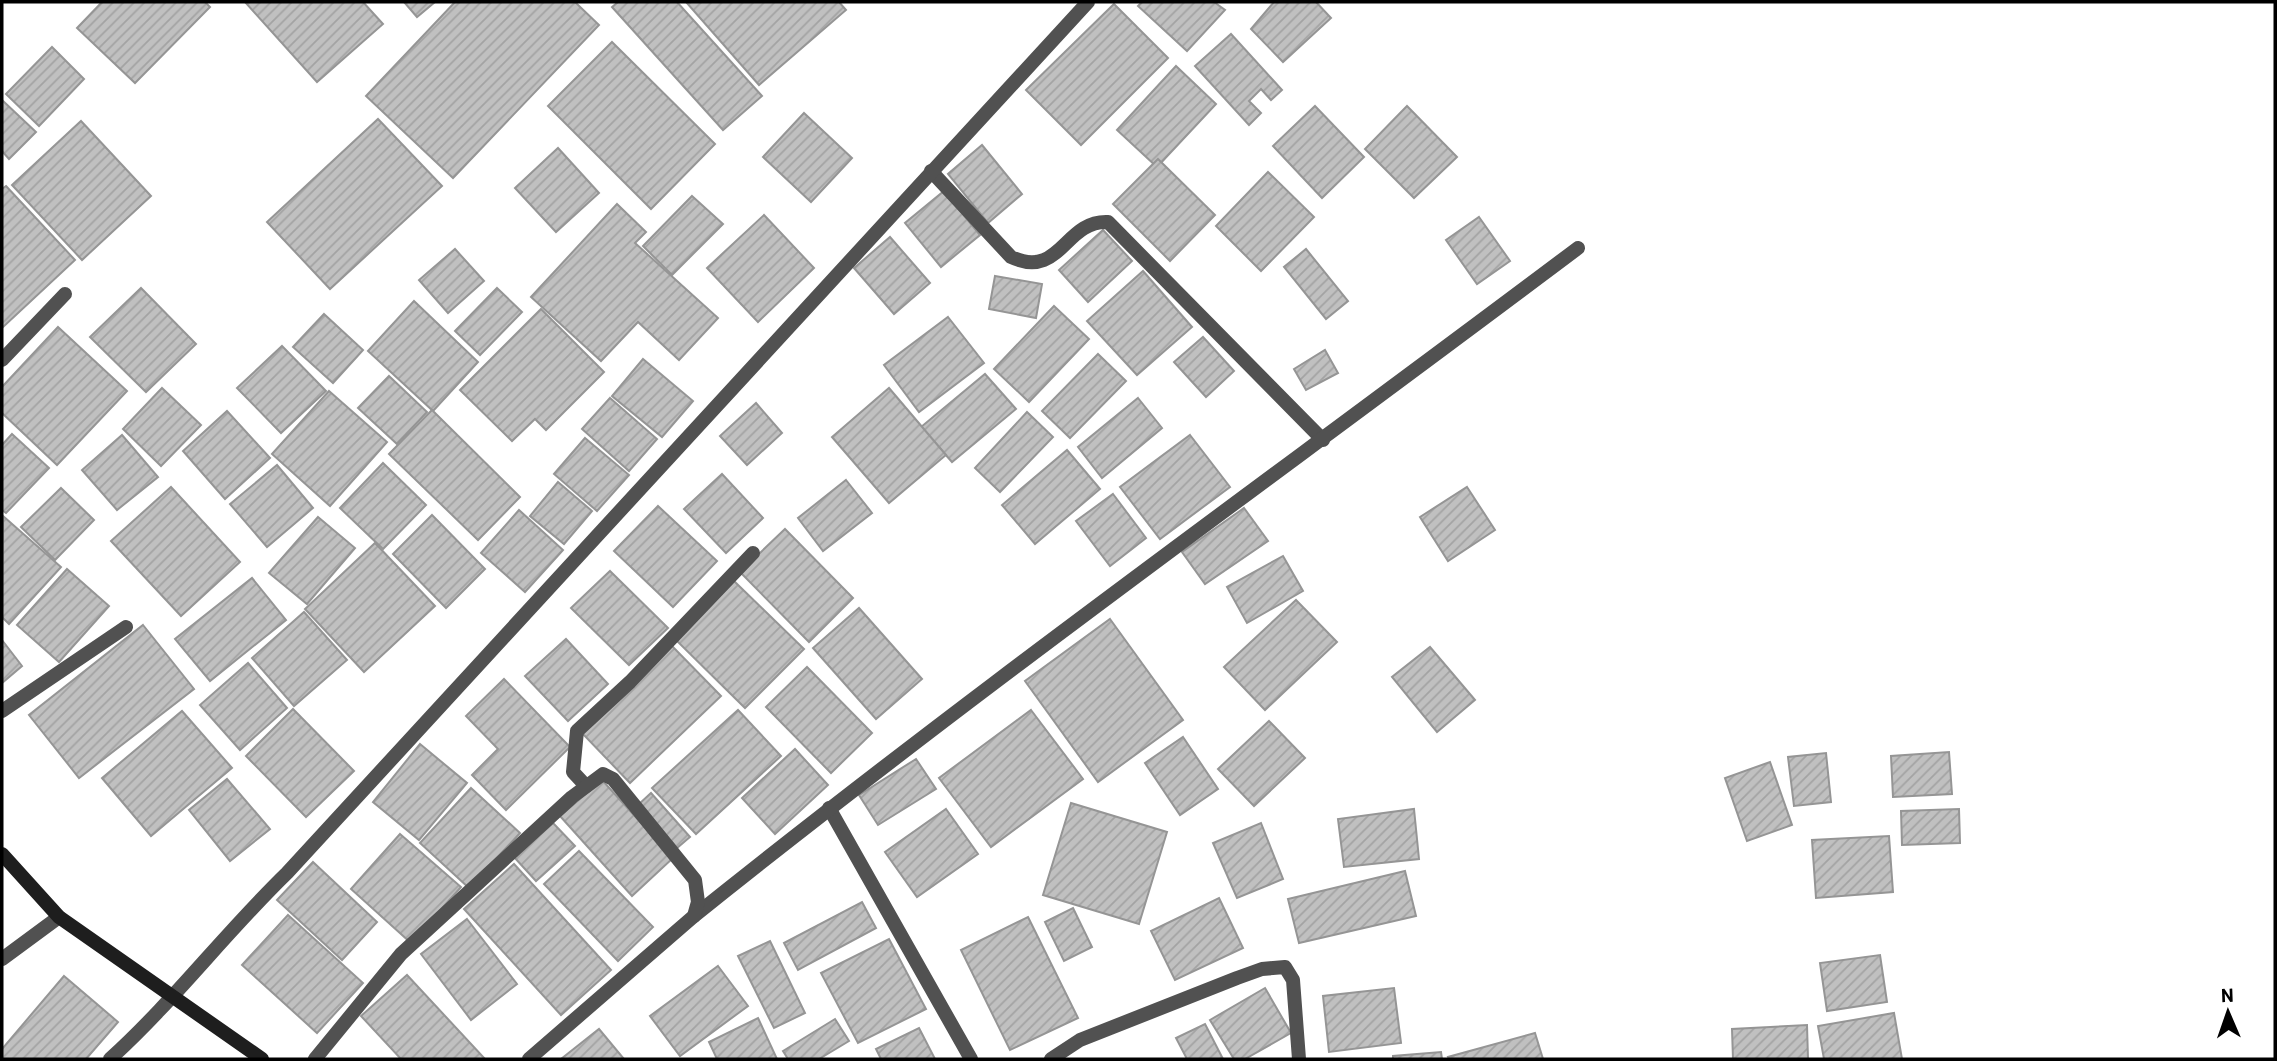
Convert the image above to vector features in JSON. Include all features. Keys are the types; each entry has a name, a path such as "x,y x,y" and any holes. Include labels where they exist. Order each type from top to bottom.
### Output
{"street":[{"path":"110,1059 1088,2"},
{"path":"932,172 1011,257 1027,264 1044,261 1088,225 1108,222 1323,440"},
{"path":"529,1059 694,916 829,808 1181,540 1323,440 1578,248"},
{"path":"2,360 65,294"},
{"path":"586,786 573,772 578,731 630,682 753,554"},
{"path":"2,711 126,627"},
{"path":"315,1059 401,954 586,786 603,774 613,779 695,880 698,902 694,916"},
{"path":"829,808 971,1059"},
{"path":"2,854 59,917 262,1059"},
{"path":"2,959 59,917"},
{"path":"1051,1059 1080,1040 1262,968 1285,967 1293,980 1299,1059"}],"building":[{"path":"102,2 205,2 210,7 135,83 77,28"},
{"path":"245,2 363,2 383,24 317,82"},
{"path":"404,2 435,2 417,17"},
{"path":"455,2 575,2 599,25 453,178 366,96"},
{"path":"618,2 677,2 762,96 723,130 612,7"},
{"path":"686,2 839,2 846,10 759,85"},
{"path":"1142,2 1214,2 1225,10 1187,51 1138,6"},
{"path":"1274,2 1316,2 1331,18 1283,62 1251,29"},
{"path":"1114,4 1168,58 1081,145 1026,90"},
{"path":"1231,34 1282,90 1271,100 1261,89 1249,101 1261,113 1249,125 1195,66"},
{"path":"612,42 715,144 651,209 548,106"},
{"path":"52,47 84,79 39,126 6,94"},
{"path":"1176,66 1216,104 1157,167 1117,130"},
{"path":"2,100 36,132 9,159 2,151"},
{"path":"1315,106 1364,157 1322,198 1273,146"},
{"path":"1407,106 1457,157 1414,198 1365,149"},
{"path":"804,113 852,158 811,202 763,157"},
{"path":"378,119 442,186 330,289 267,222"},
{"path":"81,121 151,196 82,260 12,185"},
{"path":"982,145 1022,194 988,223 948,174"},
{"path":"558,148 599,193 556,232 515,188"},
{"path":"1158,159 1215,215 1170,261 1113,204"},
{"path":"1268,172 1314,217 1261,271 1216,226"},
{"path":"6,186 75,260 2,328 2,189"},
{"path":"944,191 980,235 941,267 905,223"},
{"path":"692,196 723,224 672,275 643,246"},
{"path":"617,204 646,232 635,243 718,318 679,360 638,322 601,361 531,297"},
{"path":"764,215 814,268 758,322 707,268"},
{"path":"1479,217 1510,261 1477,284 1446,240"},
{"path":"1103,230 1132,261 1088,302 1059,270"},
{"path":"890,237 930,283 894,314 854,268"},
{"path":"455,249 484,281 448,313 419,280"},
{"path":"1306,249 1348,301 1326,319 1284,267"},
{"path":"1143,271 1192,327 1137,375 1087,321"},
{"path":"995,276 1042,284 1036,318 989,309"},
{"path":"141,288 196,344 146,392 90,337"},
{"path":"497,288 522,312 480,355 455,331"},
{"path":"414,301 478,362 433,411 368,351"},
{"path":"1054,306 1089,339 1029,402 994,369"},
{"path":"541,309 604,372 546,430 535,419 512,441 460,390"},
{"path":"324,314 363,350 333,383 293,347"},
{"path":"948,317 984,363 919,412 884,365"},
{"path":"58,327 127,391 57,465 2,413 2,387"},
{"path":"1203,337 1234,371 1206,397 1174,362"},
{"path":"282,346 326,391 281,433 237,388"},
{"path":"1325,350 1338,373 1306,390 1294,369"},
{"path":"1098,354 1126,381 1070,438 1042,411"},
{"path":"643,359 693,401 662,437 612,396"},
{"path":"985,374 1016,409 952,462 921,427"},
{"path":"389,376 427,412 397,444 358,408"},
{"path":"162,388 201,425 161,466 123,429"},
{"path":"889,388 946,455 889,503 832,437"},
{"path":"329,391 387,442 330,506 272,454"},
{"path":"610,398 657,439 629,471 582,429"},
{"path":"1138,398 1162,428 1102,478 1078,447"},
{"path":"756,403 782,433 747,465 720,436"},
{"path":"432,410 520,497 478,540 389,454"},
{"path":"227,411 270,458 225,499 183,451"},
{"path":"1027,412 1053,437 1000,492 975,468"},
{"path":"12,434 49,468 6,513 2,510 2,445"},
{"path":"122,435 158,477 117,510 82,470"},
{"path":"1190,435 1230,487 1160,539 1120,487"},
{"path":"585,438 629,475 597,511 554,474"},
{"path":"1067,450 1100,489 1035,544 1002,505"},
{"path":"383,463 426,505 383,549 340,508"},
{"path":"277,465 313,508 267,547 230,504"},
{"path":"722,474 763,518 726,553 684,509"},
{"path":"846,480 872,513 823,551 798,518"},
{"path":"558,482 592,511 564,544 530,516"},
{"path":"171,487 240,562 181,616 111,541"},
{"path":"1467,487 1495,530 1448,561 1420,517"},
{"path":"61,488 94,520 55,560 21,527"},
{"path":"1113,494 1146,538 1110,566 1076,521"},
{"path":"658,506 717,561 673,607 614,551"},
{"path":"1244,508 1268,541 1205,584 1182,552"},
{"path":"519,510 563,550 525,592 481,553"},
{"path":"432,515 485,569 446,608 393,554"},
{"path":"3,516 61,567 9,624 2,617"},
{"path":"318,517 355,548 307,604 269,573"},
{"path":"785,529 853,598 809,642 740,572"},
{"path":"375,543 435,606 364,672 305,609"},
{"path":"1283,556 1303,591 1247,623 1227,587"},
{"path":"67,569 109,606 59,662 17,625"},
{"path":"610,571 668,628 629,665 571,608"},
{"path":"252,578 286,620 210,681 175,639"},
{"path":"734,581 804,649 745,708 676,640"},
{"path":"1296,600 1337,642 1265,710 1224,667"},
{"path":"859,608 922,679 876,719 813,648"},
{"path":"304,612 347,660 294,706 252,658"},
{"path":"1110,619 1183,720 1098,782 1025,681"},
{"path":"143,625 194,689 79,778 29,715"},
{"path":"566,639 608,684 568,721 525,676"},
{"path":"2,640 22,666 2,683"},
{"path":"672,646 721,696 630,783 582,733"},
{"path":"1430,647 1475,700 1437,732 1392,677"},
{"path":"248,663 287,708 240,750 200,705"},
{"path":"807,667 872,733 831,773 766,707"},
{"path":"504,679 570,747 506,810 472,775 498,749 466,716"},
{"path":"293,709 354,771 306,817 246,756"},
{"path":"738,710 781,756 696,834 652,788"},
{"path":"1031,710 1083,779 991,847 939,778"},
{"path":"182,711 232,768 151,836 102,778"},
{"path":"1269,721 1305,758 1254,806 1218,769"},
{"path":"1183,737 1218,789 1180,815 1145,763"},
{"path":"420,744 467,783 419,840 373,802"},
{"path":"795,749 828,785 775,834 742,798"},
{"path":"1949,752 1952,794 1893,797 1891,756"},
{"path":"1826,753 1831,802 1794,806 1788,757"},
{"path":"916,759 936,789 878,825 859,795"},
{"path":"1770,762 1792,825 1747,841 1725,778"},
{"path":"227,779 270,829 230,861 189,810"},
{"path":"602,780 673,858 632,896 560,816"},
{"path":"471,788 520,833 469,888 420,843"},
{"path":"651,793 690,837 677,848 639,804"},
{"path":"1071,803 1167,832 1139,924 1043,895"},
{"path":"946,809 978,854 917,897 885,852"},
{"path":"1414,809 1419,859 1344,867 1338,819"},
{"path":"1959,809 1960,843 1902,845 1901,811"},
{"path":"553,823 575,846 536,881 514,857"},
{"path":"1261,823 1283,879 1237,898 1213,843"},
{"path":"400,834 461,887 411,943 351,889"},
{"path":"1889,836 1893,892 1816,898 1812,840"},
{"path":"579,851 653,927 618,961 544,884"},
{"path":"313,862 377,922 342,960 277,900"},
{"path":"514,864 611,970 561,1015 464,909"},
{"path":"1405,871 1416,916 1299,943 1288,899"},
{"path":"1219,898 1243,948 1175,980 1151,931"},
{"path":"862,902 876,928 798,970 784,943"},
{"path":"1073,908 1092,947 1064,961 1045,922"},
{"path":"288,915 363,983 317,1033 242,965"},
{"path":"1028,917 1078,1018 1010,1050 961,950"},
{"path":"467,919 517,984 471,1020 421,954"},
{"path":"889,939 926,1009 858,1043 821,973"},
{"path":"770,941 805,1013 774,1028 738,956"},
{"path":"1880,955 1887,1002 1827,1011 1820,963"},
{"path":"718,966 748,1006 680,1056 650,1016"},
{"path":"407,975 485,1059 401,1059 361,1016"},
{"path":"64,976 118,1022 86,1059 2,1059 2,1049"},
{"path":"1265,988 1291,1033 1245,1059 1234,1059 1210,1020"},
{"path":"1394,988 1401,1043 1329,1052 1323,996"},
{"path":"1894,1013 1902,1059 1824,1059 1818,1026"},
{"path":"758,1018 777,1059 717,1059 709,1042"},
{"path":"835,1019 849,1041 819,1059 788,1059 783,1051"},
{"path":"1205,1024 1223,1059 1187,1059 1176,1038"},
{"path":"1807,1025 1808,1059 1733,1059 1732,1029"},
{"path":"919,1028 935,1059 881,1059 876,1049"},
{"path":"599,1029 624,1059 561,1059"},
{"path":"1535,1033 1543,1059 1448,1057"},
{"path":"1441,1052 1442,1059 1393,1059 1393,1056"}]}
